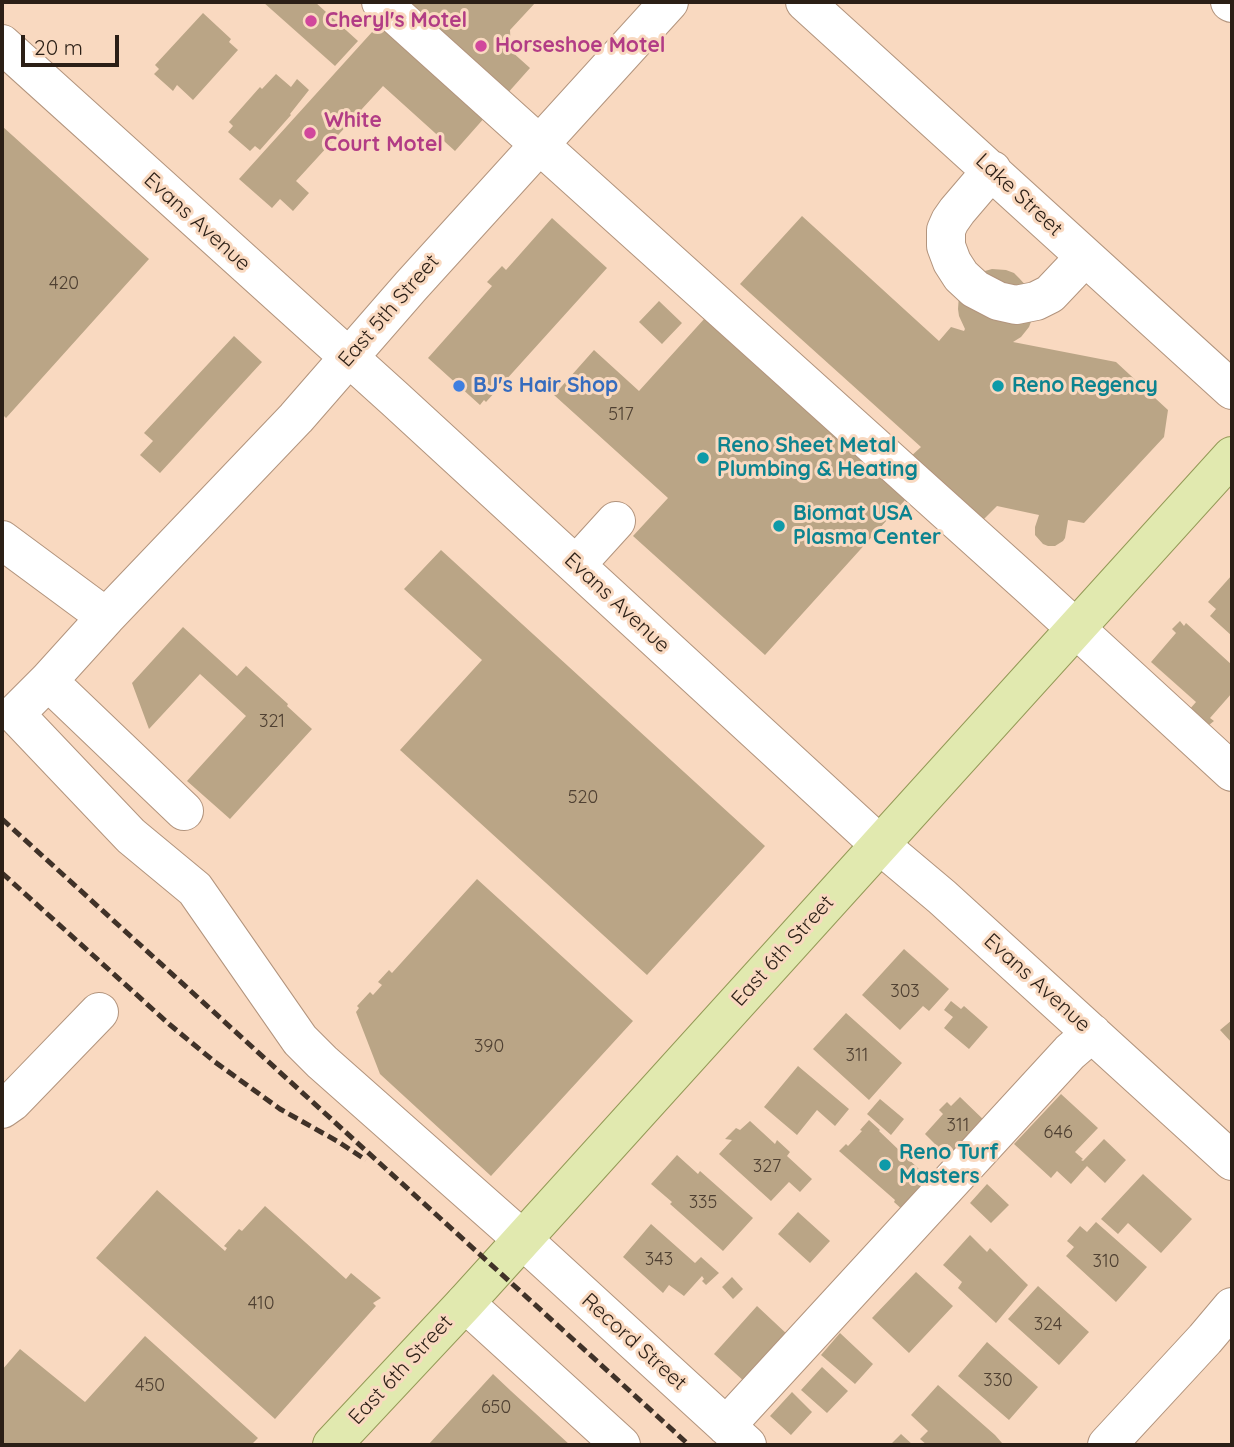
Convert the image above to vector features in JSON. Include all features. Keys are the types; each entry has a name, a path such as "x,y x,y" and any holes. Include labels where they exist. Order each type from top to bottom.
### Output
{"main road":[{"name":"East 6th Street","path":"332,1445 465,1303 1232,456"}],"street":[{"path":"381,2 538,145 657,262 1076,629 1232,772"},
{"name":"East 5th Street","path":"48,681 296,418 669,2"},
{"name":"Lake Street","path":"804,2 1232,390"},
{"name":"Evans Avenue","path":"2,44 879,844 943,897 1232,1161"},
{"path":"992,170 950,221 946,230 946,246 961,276 975,289 998,301 1016,305 1036,301 1050,294 1085,257"},
{"path":"576,565 616,521"},
{"path":"2,540 106,617"},
{"path":"48,681 184,811"},
{"name":"Record Street","path":"48,681 15,714 131,836 195,889 300,1040 737,1436"},
{"path":"2,1109 99,1012"},
{"path":"737,1436 1070,1052 1092,1033"},
{"path":"465,1303 621,1445"},
{"path":"1107,1445 1232,1307"}],"building":[{"name":"Cheryl's Motel","path":"263,2 315,2 358,41 335,66"},
{"name":"Horseshoe Motel","path":"403,2 536,2 510,30 511,51 530,68 506,95"},
{"path":"203,13 231,39 229,42 238,50 193,100 177,85 173,91 154,74 159,69 155,65"},
{"name":"White Court Motel","path":"382,21 486,116 455,151 383,86 296,181 309,193 293,211 280,199 272,208 239,179"},
{"path":"276,74 291,87 297,79 309,90 260,150 255,146 250,151 228,132 233,126 229,122 260,87 262,89"},
{"path":"2,126 149,259 6,418 2,414"},
{"name":"Reno Regency","path":"802,216 939,341 951,327 964,331 958,309 959,295 978,273 992,269 1014,273 1029,289 1034,314 1029,327 1013,342 1116,362 1168,410 1164,437 1084,523 1068,520 1065,538 1055,546 1043,544 1035,535 1039,515 997,506 981,522 909,458 921,447 740,284"},
{"path":"552,218 607,268 486,402 484,400 480,405 428,358 492,286 487,282 502,266 506,270"},
{"path":"659,301 682,323 662,344 639,322"},
{"path":"705,318 906,499 765,655 633,536 668,498 554,395 594,350 639,391"},
{"path":"234,336 262,362 160,473 140,455 153,441 144,433"},
{"path":"441,550 765,846 647,975 400,750 482,660 404,589"},
{"path":"1232,575 1232,636 1210,616 1216,609 1208,602"},
{"path":"1180,621 1184,626 1186,623 1232,665 1232,693 1210,718 1214,721 1209,725 1189,710 1196,702 1151,662 1176,633 1172,629"},
{"path":"183,627 237,676 246,666 312,729 230,819 187,781 246,716 200,674 149,729 132,683"},
{"path":"477,879 633,1021 491,1176 380,1074 356,1012 359,1008 357,1006 370,992 373,995 382,985 378,982 389,970 392,973"},
{"path":"904,949 949,989 929,1011 923,1006 900,1030 862,995"},
{"path":"951,1001 961,1009 964,1006 988,1027 969,1049 944,1028 953,1017 944,1010"},
{"path":"846,1013 902,1063 869,1100 813,1049"},
{"path":"1232,1020 1232,1043 1220,1030"},
{"path":"798,1066 849,1109 835,1126 817,1110 797,1135 764,1107"},
{"path":"1061,1094 1098,1128 1075,1152 1083,1159 1081,1160 1083,1161 1104,1139 1126,1160 1105,1183 1087,1166 1071,1184 1057,1171 1051,1178 1014,1144"},
{"path":"960,1097 987,1123 958,1154 947,1144 940,1149 925,1134 943,1114 939,1110 947,1102 951,1106"},
{"path":"880,1099 904,1119 891,1135 867,1114"},
{"name":"Reno Turf Masters","path":"869,1120 922,1172 925,1170 935,1179 905,1212 839,1151 846,1144 848,1146"},
{"path":"750,1121 775,1144 777,1140 790,1152 787,1156 812,1179 800,1192 789,1182 771,1201 719,1154 732,1140 725,1139 736,1128 740,1130"},
{"path":"677,1155 698,1174 700,1171 753,1218 723,1251 651,1184"},
{"path":"1143,1174 1192,1219 1161,1253 1128,1223 1118,1234 1101,1219"},
{"path":"987,1184 1009,1205 991,1223 970,1203"},
{"path":"157,1190 225,1251 227,1248 224,1246 239,1229 242,1231 265,1206 346,1279 351,1273 381,1298 373,1303 376,1306 275,1419 96,1258"},
{"path":"798,1212 830,1241 810,1263 778,1234"},
{"path":"1096,1222 1147,1267 1116,1302 1066,1256 1074,1247 1067,1241 1080,1226 1087,1232"},
{"path":"651,1224 695,1263 701,1257 719,1273 706,1285 702,1276 684,1296 669,1285 663,1293 623,1257"},
{"path":"970,1235 987,1252 990,1248 1028,1285 996,1323 958,1288 962,1282 943,1265"},
{"path":"916,1272 953,1306 909,1353 872,1318"},
{"path":"732,1277 743,1289 733,1299 722,1287"},
{"path":"1038,1286 1089,1332 1059,1365 1008,1319"},
{"path":"757,1306 789,1336 746,1383 714,1354"},
{"path":"840,1333 873,1364 855,1384 821,1355"},
{"path":"145,1336 258,1438 251,1445 2,1445 2,1370 20,1349 85,1402"},
{"path":"987,1342 1038,1387 1009,1420 958,1376"},
{"path":"822,1367 848,1391 827,1413 801,1390"},
{"path":"493,1374 511,1391 570,1445 428,1445"},
{"path":"938,1385 1002,1443 927,1445 920,1439 928,1431 911,1415"},
{"path":"792,1392 812,1412 791,1435 770,1416"},
{"path":"901,1434 913,1445 890,1445"}],"railway":[{"path":"2,819 689,1445"},
{"path":"2,873 169,1024 215,1062 280,1109 366,1160"}],"place":[{"name":"Cheryl's Motel","path":"311,21"},
{"name":"Horseshoe Motel","path":"481,46"},
{"name":"White Court Motel","path":"310,133"},
{"name":"BJ's Hair Shop","path":"459,386"},
{"name":"Reno Regency","path":"998,386"},
{"name":"Reno Sheet Metal Plumbing & Heating","path":"703,458"},
{"name":"Biomat USA Plasma Center","path":"779,526"},
{"name":"Reno Turf Masters","path":"885,1165"}]}
